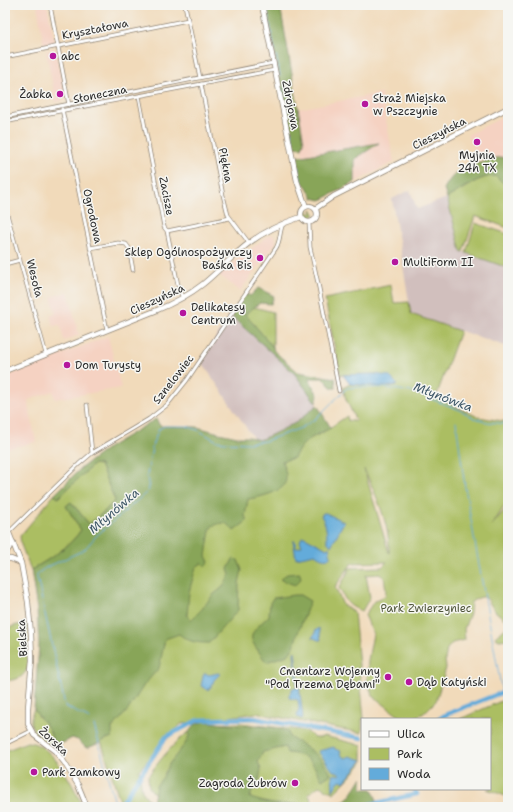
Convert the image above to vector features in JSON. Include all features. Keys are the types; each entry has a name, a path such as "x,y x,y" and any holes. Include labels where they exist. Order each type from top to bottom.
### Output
{"main road":[{"name":"Zdrojowa","path":"262,5 297,181 306,206"},
{"name":"Cieszyńska","path":"316,209 334,196 508,108"},
{"path":"306,206 311,206 316,209 316,218 313,222 304,220 301,217 301,212 306,206"},
{"name":"Cieszyńska","path":"5,371 163,308 183,298 204,284 249,243 270,229 301,217"},
{"name":"Bielska","path":"5,522 22,564 32,634 32,660 28,718 31,731"},
{"path":"5,554 13,542"},
{"path":"5,559 11,559 22,564"},
{"name":"Żorska","path":"31,731 38,740 55,751 64,762 78,785 87,807"}],"street":[{"path":"50,5 70,109"},
{"path":"185,5 200,78 204,80 201,84 197,82 200,78"},
{"name":"Kryształowa","path":"5,57 188,20"},
{"name":"Słoneczna","path":"5,117 273,63"},
{"name":"Słoneczna","path":"5,122 275,70"},
{"name":"Piękna","path":"201,84 223,193 230,218 249,243"},
{"name":"Zacisze","path":"139,96 164,228 167,231 179,290 183,298"},
{"name":"Ogrodowa","path":"62,106 107,330"},
{"name":"Wesoła","path":"5,207 46,354"},
{"path":"167,231 230,218"},
{"path":"309,222 309,245 339,391"},
{"name":"Sznelowiec","path":"9,532 92,453 150,419 170,400 187,380 276,248 280,241 277,233 283,223"},
{"path":"270,229 277,233"},
{"path":"90,248 118,243 126,244 129,248 133,270"},
{"path":"5,264 20,260"},
{"path":"87,405 92,453"},
{"path":"5,744 31,731"}],"shaded area":[{"path":"37,5 47,5 55,44 44,46"},
{"path":"55,49 66,96 62,101 56,102 46,51"},
{"path":"381,93 394,162 355,182 355,159 378,143 303,157 302,148 304,142 298,109"},
{"path":"501,118 508,132 508,160 501,157 481,162 467,135"},
{"name":"MultiForm II","path":"410,190 417,209 447,198 461,251 508,268 508,347 411,314 392,199"},
{"path":"271,234 275,237 276,243 240,291 219,275 236,260"},
{"path":"68,292 79,335 64,341 60,325 53,326 50,315 56,313 51,297"},
{"path":"230,315 294,373 317,405 297,422 259,440 254,439 201,361"},
{"path":"108,336 121,388 55,399 53,391 28,400 36,442 5,449 5,377"}],"green space":[{"path":"264,5 280,5 304,142 302,148 293,147"},
{"path":"379,143 355,159 355,182 321,200 313,198 307,187 299,179 296,157"},
{"path":"501,157 508,160 508,188 496,176 489,177 483,178 471,184 447,198 444,189 449,181 461,169 475,163"},
{"path":"487,176 496,176 508,188 508,228 475,216 463,252 461,251 447,198"},
{"path":"307,209 309,214 312,213 311,209 314,212 314,216 311,219 307,219 304,216 304,212"},
{"path":"475,223 508,234 508,268 466,253"},
{"path":"391,285 394,303 409,302 411,314 460,331 436,397 478,417 508,422 508,501 492,525 508,506 508,622 495,611 486,598 481,597 471,602 470,613 464,629 465,640 452,643 447,649 445,660 446,668 436,701 424,713 414,718 400,717 373,696 367,682 368,660 373,634 365,615 374,601 385,596 386,590 384,577 379,574 366,575 370,597 362,611 348,603 339,588 349,568 382,567 387,562 352,563 335,587 343,605 354,612 364,718 361,718 361,733 256,713 181,724 139,770 142,791 154,807 122,807 100,738 109,731 129,708 156,662 204,531 302,442 322,433 347,416 348,421 356,421 346,399 343,388 350,384 386,387 398,385 374,374 340,375 325,299","holes":["364,469 385,521 389,542 389,553"]},
{"path":"258,288 274,296 271,304 260,303 245,314 273,347 274,351 298,372 335,378 336,388 332,388 323,378 308,378 318,395 316,403 294,373 230,315 247,293 250,296"},
{"path":"254,307 273,312 273,347 245,314"},
{"path":"317,405 331,428 314,436 305,443 294,458 282,461 286,477 283,486 275,492 248,499 245,516 247,521 234,531 229,525 224,523 212,526 210,530 206,556 209,562 206,566 202,563 196,567 189,592 187,616 191,620 213,595 223,587 230,574 228,569 233,559 238,560 242,570 239,583 238,610 209,643 193,642 179,634 165,639 159,668 144,685 128,710 112,727 112,737 86,748 78,740 72,738 53,746 50,733 46,725 34,709 39,645 37,610 31,570 65,548 81,530 66,506 71,502 89,524 105,511 115,500 100,465 94,464 58,498 54,495 81,468 109,447 156,419 160,426 197,427 237,437 249,437 259,440 297,422"},
{"path":"94,464 100,465 115,500 105,511 89,524 71,502 66,506 81,530 65,548 31,570 21,545 20,536 54,495 58,497"},
{"path":"300,573 301,579 295,585 281,580 281,578 287,574"},
{"path":"300,595 310,601 294,647 288,655 266,662 253,642 253,634 261,623 269,616 270,603 273,598"},
{"path":"27,624 29,666 20,678 5,681 5,629 17,625"},
{"name":"Park Zwierzyniec","path":"508,626 508,639 499,640 495,637"},
{"path":"508,698 508,797 490,790 491,790 491,718 462,718"},
{"path":"34,709 46,725 52,739 53,746 34,731 31,723 31,717"},
{"path":"204,721 229,725 270,727 288,731 289,737 308,748 318,756 331,774 322,780 309,760 301,755 287,753 285,747 263,752 258,762 261,769 258,787 252,791 250,798 271,804 297,804 306,805 309,807 152,807 156,786 163,777 169,764 185,744 189,736 189,732 194,725"},
{"path":"240,723 299,730 308,732 314,738 324,736 356,744 361,746 361,764 334,793 319,786 308,794 313,803 307,807 165,807 149,787 148,776 166,753 188,733 209,724"},
{"name":"Park Zamkowy","path":"27,742 37,744 54,758 68,778 83,807 5,807 5,751"},
{"path":"361,779 361,790 372,790 377,800 366,807 336,807 351,795"}],"water":[{"path":"374,374 389,376 398,385 386,387 350,384 343,375"},
{"path":"323,513 344,522 331,546 327,541 325,524 321,516"},
{"path":"302,537 305,537 327,549 329,547 331,557 323,558 315,554 296,558 293,541 295,541 296,548 302,546 300,541"},
{"path":"319,628 321,640 312,637 315,634 315,631"},
{"path":"295,651 302,719 297,717 299,708 298,700 289,698 293,688 297,688"},
{"path":"205,673 209,675 220,674 214,680 211,688 207,690 201,686"},
{"path":"334,747 335,749 341,751 340,753 343,757 346,758 350,756 361,760 361,762 344,782 341,780 338,782 333,791 332,775 340,774 333,771 318,751"}],"waterway":[{"path":"266,5 275,51"},
{"path":"276,55 280,76"},
{"path":"282,87 294,146"},
{"path":"296,158 302,186"},
{"name":"Młynówka","path":"90,719 65,705 37,574 45,568 84,550 96,536 149,490 147,475 153,443 159,429 164,426 187,426 198,430 217,441 249,443 265,441 301,428 315,419 347,388 360,387 387,388 413,392 460,410 474,418 487,422 508,424"},
{"path":"456,422 465,487 502,692"},
{"path":"441,718 447,714 508,690"},
{"path":"125,807 123,801 166,737 198,720 253,718 361,738"},
{"name":"Młynówka","path":"94,725 116,807"},
{"path":"359,807 417,794 415,790"}],"place":[{"name":"abc","path":"53,56"},
{"name":"Żabka","path":"60,94"},
{"name":"Straż Miejska w Pszczynie","path":"365,104"},
{"name":"Myjnia 24h TX","path":"477,142"},
{"name":"Sklep Ogólnospożywczy Baśka Bis","path":"260,258"},
{"name":"MultiForm II","path":"395,262"},
{"name":"Delikatesy Centrum","path":"183,313"},
{"name":"Dom Turysty","path":"67,365"},
{"name":"Cmentarz Wojenny \"Pod Trzema Dębami\"","path":"388,677"},
{"name":"Dąb Katyński","path":"409,682"},
{"name":"Park Zamkowy","path":"34,772"},
{"name":"Zagroda Żubrów","path":"295,783"}]}
